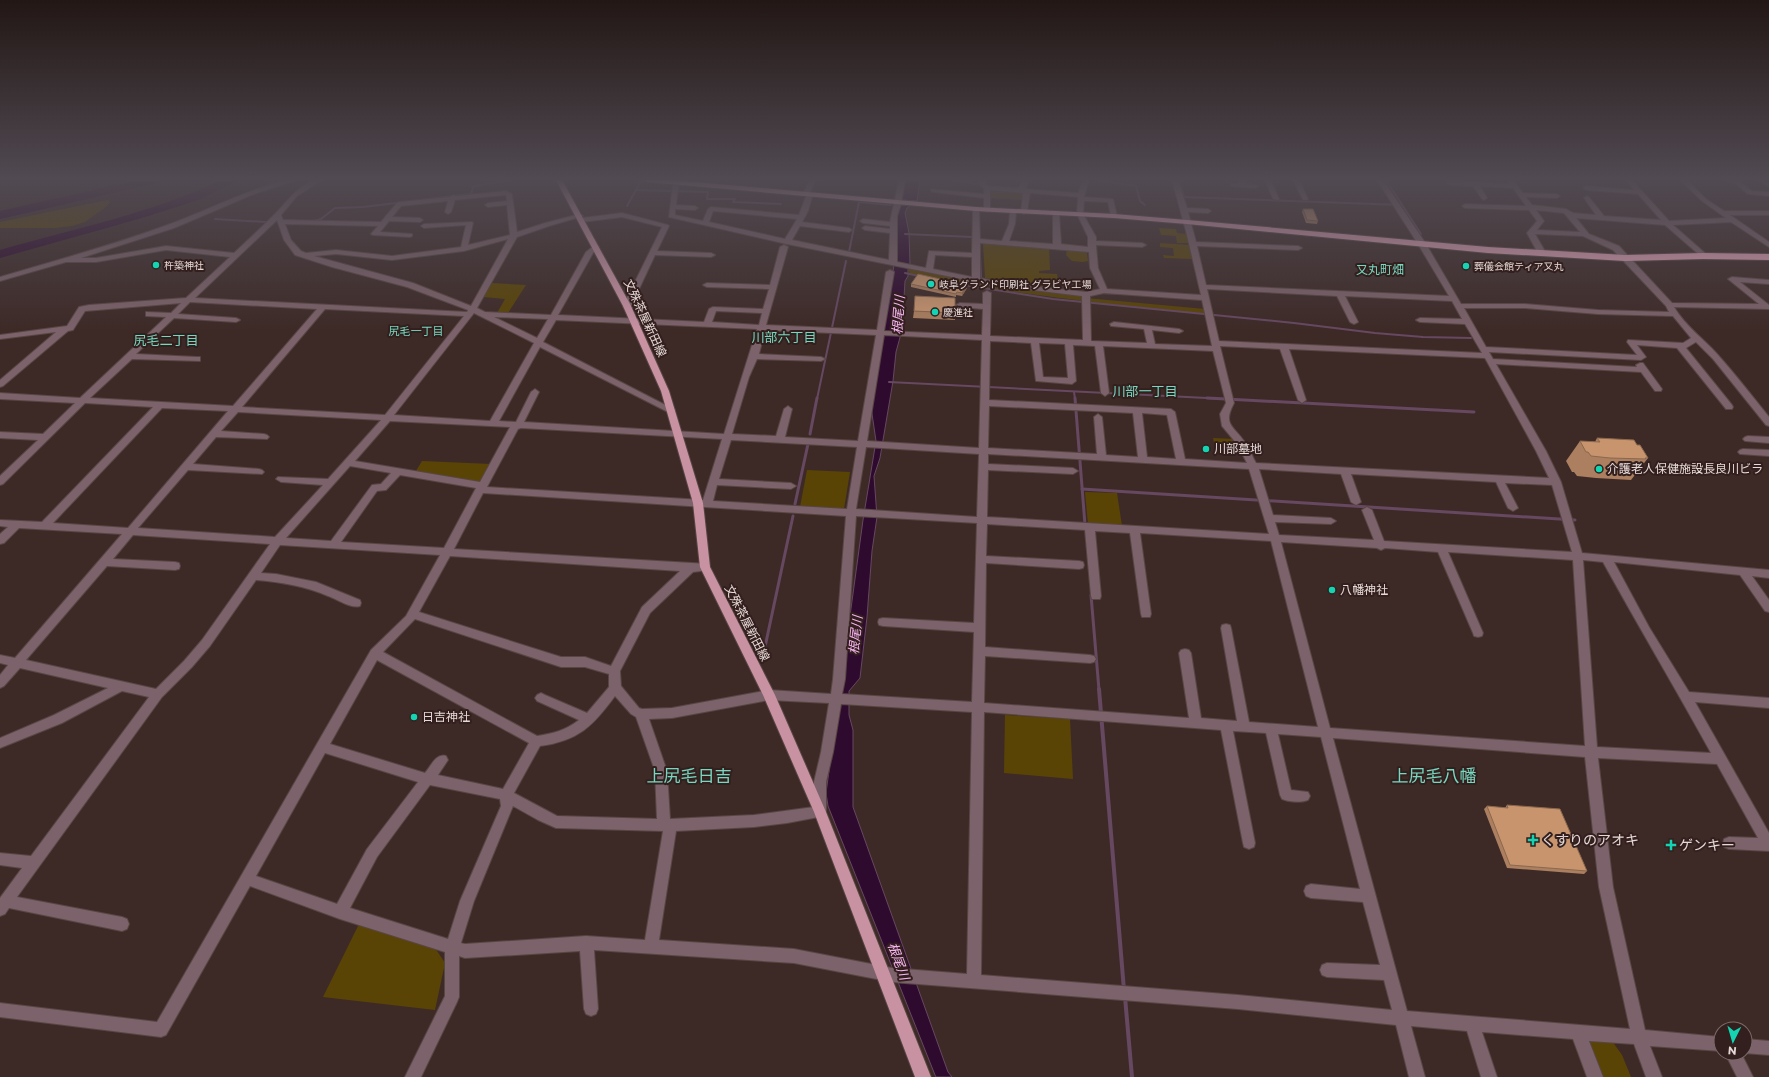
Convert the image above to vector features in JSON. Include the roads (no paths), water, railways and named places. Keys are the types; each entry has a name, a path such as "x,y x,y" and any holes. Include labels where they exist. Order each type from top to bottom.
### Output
{"highway":[{"path":"1275,230 1422,244 1625,258 1703,256 1769,257"}],"main road":[{"name":"文殊茶屋新田線","path":"587,230 627,306 665,391 670,410 702,503 705,567 770,695 887,974 923,1077"}],"street":[{"path":"0,279 125,243 160,230"},
{"path":"0,482 82,401 235,255 265,230"},
{"path":"284,230 288,240 298,253 335,265 410,285 471,311"},
{"path":"378,230 375,234 410,235"},
{"path":"464,249 468,230"},
{"path":"122,924 3,905 158,694 188,664 206,642 278,540 349,463 387,418 471,311 514,236 513,230"},
{"path":"303,254 336,252 392,258 464,249 530,230"},
{"path":"627,306 664,230"},
{"path":"732,230 786,245 891,268 929,270 976,281 1025,288 1086,294 1104,291 1206,298"},
{"path":"702,503 714,482 745,377 754,356 761,326 786,245 794,230"},
{"path":"322,747 428,779 506,795 542,816 556,822 667,825 732,824 788,818 820,812 820,782 837,700 862,443 891,268 894,230"},
{"path":"975,230 976,281"},
{"path":"1005,243 1010,230"},
{"path":"1057,230 1057,246"},
{"path":"1089,230 1094,268 1104,291"},
{"path":"1190,230 1230,403 1224,414 1226,426 1241,443 1253,466 1276,537 1368,896 1417,1077"},
{"path":"1413,230 1514,401 1556,482 1578,556 1591,752 1606,887 1639,1037 1654,1077"},
{"path":"1583,230 1593,239 1616,248 1670,305 1675,314 1696,339 1704,344 1716,357 1769,423"},
{"path":"1675,230 1703,256"},
{"path":"1748,230 1769,245"},
{"path":"1542,253 1532,232 1586,234"},
{"path":"975,241 1057,246 1142,245"},
{"path":"1194,244 1298,248"},
{"path":"493,423 590,252 595,247"},
{"path":"0,286 17,278 69,260 96,260 166,248 235,255"},
{"path":"653,253 711,255"},
{"path":"929,270 932,253 975,255"},
{"path":"1768,307 1732,279 1769,282"},
{"path":"707,285 773,287"},
{"path":"1203,287 1340,293 1494,307 1525,306 1598,312 1675,314"},
{"path":"974,981 979,628 983,520 987,293"},
{"path":"1340,293 1354,322"},
{"path":"1086,294 1087,343"},
{"path":"0,337 70,328 82,309 90,307 188,300 323,307 471,311 486,314 761,326 1099,344 1284,347 1486,355 1642,357 1631,342 1680,346 1686,345 1696,339"},
{"path":"1670,305 1768,307"},
{"path":"960,306 986,307"},
{"path":"0,683 323,307"},
{"path":"707,324 713,309 766,311"},
{"path":"149,314 236,320"},
{"path":"486,314 670,410"},
{"path":"1420,320 1467,322"},
{"path":"1114,324 1179,331"},
{"path":"1148,327 1151,346"},
{"path":"0,384 65,329"},
{"path":"1035,340 1039,379 1072,381 1068,342"},
{"path":"1099,344 1105,393"},
{"path":"1680,346 1729,407"},
{"path":"1284,347 1302,400"},
{"path":"1486,355 1643,370"},
{"path":"130,356 197,359"},
{"path":"754,356 821,360"},
{"path":"1634,357 1658,389"},
{"path":"0,1010 161,1030 375,652 410,618 535,392"},
{"path":"0,396 493,423 517,426 862,443 1102,458 1556,482"},
{"path":"985,403 1171,412 1181,462"},
{"path":"44,526 160,405"},
{"path":"780,439 788,409"},
{"path":"1137,410 1143,460"},
{"path":"1098,417 1102,458"},
{"path":"215,434 264,438"},
{"path":"0,435 46,437"},
{"path":"1748,439 1769,440"},
{"path":"1743,452 1769,453"},
{"path":"349,463 481,488 879,515 1276,537 1381,546 1578,556 1769,574"},
{"path":"186,467 260,472"},
{"path":"983,467 1073,471"},
{"path":"1345,471 1356,502"},
{"path":"333,545 375,487 383,488 397,472"},
{"path":"281,479 331,482"},
{"path":"1499,479 1513,508"},
{"path":"714,482 791,486"},
{"path":"1367,510 1381,546"},
{"path":"1270,518 1331,521"},
{"path":"0,523 690,568 705,567"},
{"path":"0,540 17,524"},
{"path":"1090,527 1096,596"},
{"path":"1135,530 1146,614"},
{"path":"1442,549 1478,633"},
{"path":"982,558 1079,565"},
{"path":"1606,558 1645,630 1686,697 1768,842 1729,843"},
{"path":"105,562 175,566"},
{"path":"690,568 646,610 614,671 615,688 635,711 641,714 672,713 770,695 978,707 1591,752 1720,759"},
{"path":"1743,571 1769,608"},
{"path":"252,576 276,578 316,586 356,603"},
{"path":"412,614 561,662 586,662 614,671"},
{"path":"883,622 979,628"},
{"path":"1226,628 1244,726"},
{"path":"375,652 488,716 536,741 559,738 590,719 615,688"},
{"path":"979,652 1090,659"},
{"path":"1185,653 1196,723"},
{"path":"0,659 158,694"},
{"path":"0,743 58,719 119,686"},
{"path":"1686,697 1769,703"},
{"path":"541,698 590,719"},
{"path":"641,714 661,771 667,825 651,948"},
{"path":"1226,725 1249,844"},
{"path":"1271,728 1286,795 1304,796"},
{"path":"414,1077 452,997 452,948 467,901 507,806 506,795 536,741"},
{"path":"340,912 372,853 442,760"},
{"path":"0,859 34,863"},
{"path":"247,879 340,912 452,948 466,951 586,944 794,956 887,974 916,977 1238,1002 1401,1018 1713,1043"},
{"path":"1311,891 1368,896"},
{"path":"586,944 591,1009"},
{"path":"1327,970 1389,973"},
{"path":"1472,1024 1490,1077"},
{"path":"1578,1032 1596,1077"},
{"path":"1753,1047 1769,1048"},
{"path":"1737,1061 1746,1077"}],"water":[{"path":"895,230 908,230 910,265 896,262"},
{"name":"根尾川","path":"894,265 908,268 908,276 905,281 902,330 896,352 893,381 880,458 874,476 877,517 872,551 867,617 860,678 849,691 849,715 853,730 853,807 948,1072 952,1077 936,1077 935,1075 828,806 826,793 863,520 876,441 871,407"}],"waterway":[{"path":"0,254 84,230"},
{"path":"849,252 853,230"},
{"path":"1419,230 1421,234"},
{"path":"905,234 972,237"},
{"path":"980,256 981,279 983,280"},
{"path":"817,399 846,261"},
{"path":"905,273 919,276"},
{"path":"964,285 1053,299 1294,323 1375,333 1423,337 1471,338"},
{"path":"1099,293 1133,294"},
{"path":"889,382 1227,399"},
{"path":"1074,392 1075,399"},
{"path":"810,434 817,398"},
{"path":"1075,398 1082,489"},
{"path":"1207,398 1474,412"},
{"path":"795,504 808,444"},
{"path":"1082,489 1575,520"},
{"path":"1082,489 1085,525"},
{"path":"762,661 793,516"},
{"path":"1091,595 1099,690"},
{"path":"1099,689 1124,990"},
{"path":"1125,997 1132,1077"}],"place":[{"name":"杵築神社","path":"156,265"},
{"name":"葬儀会館ティア又丸","path":"1466,266"},
{"name":"岐阜グランド印刷社 グラビヤ工場","path":"931,284"},
{"name":"慶進社","path":"935,312"},
{"name":"川部墓地","path":"1206,449"},
{"name":"介護老人保健施設長良川ビラ","path":"1599,469"},
{"name":"八幡神社","path":"1332,590"},
{"name":"日吉神社","path":"414,717"},
{"name":"くすりのアオキ","path":"1533,840"},
{"name":"ゲンキー","path":"1671,845"}],"district":[{"name":"又丸町畑","path":"1380,270"},
{"name":"尻毛一丁目","path":"416,331"},
{"name":"川部六丁目","path":"784,337"},
{"name":"尻毛二丁目","path":"166,340"},
{"name":"川部一丁目","path":"1145,391"},
{"name":"上尻毛日吉","path":"689,776"},
{"name":"上尻毛八幡","path":"1434,776"}]}
